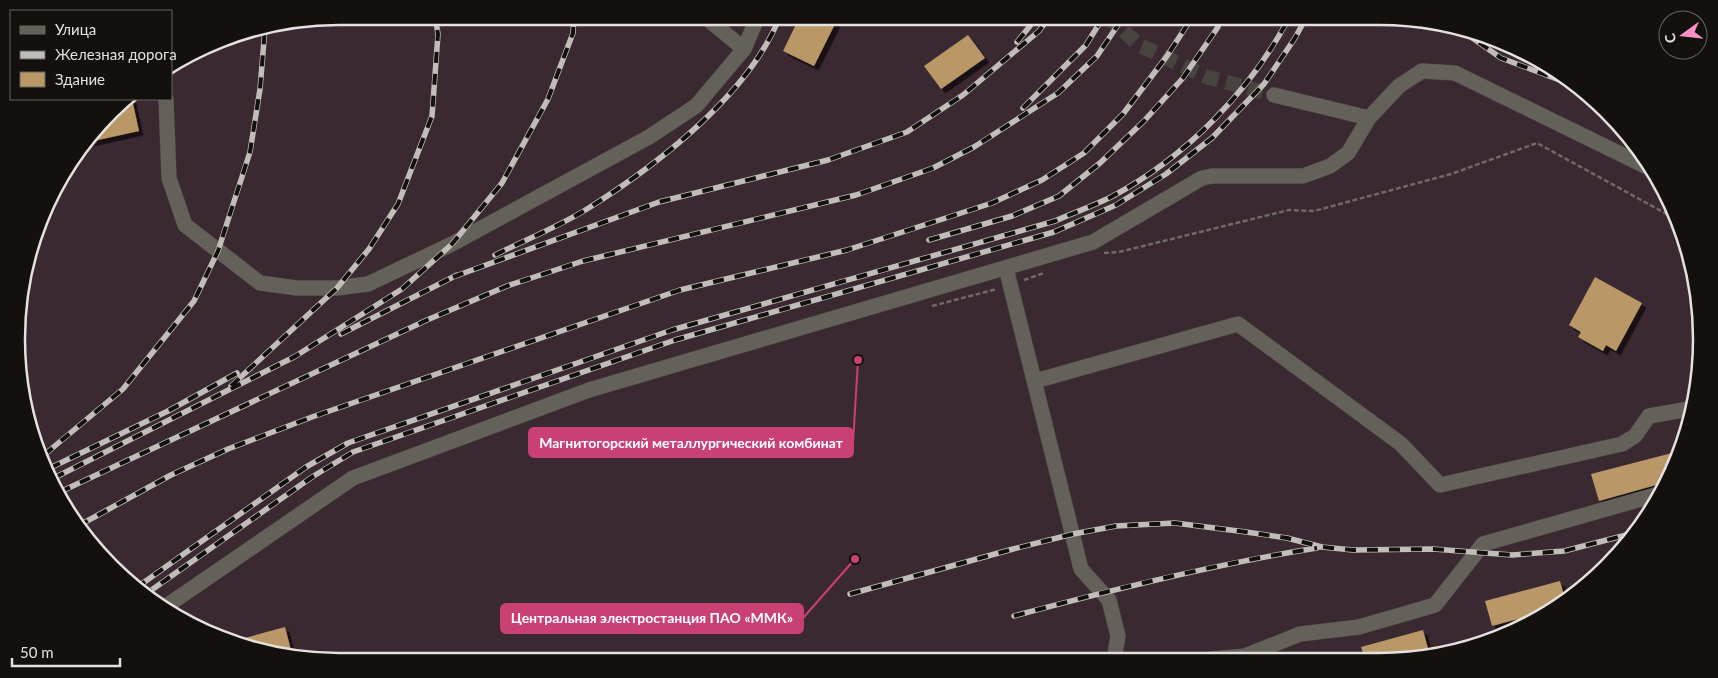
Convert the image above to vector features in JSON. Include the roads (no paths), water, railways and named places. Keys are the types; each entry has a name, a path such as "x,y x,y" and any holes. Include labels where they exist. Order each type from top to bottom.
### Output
{"lane":[{"path":"715,25 744,49"},
{"path":"166,100 170,178 185,225 260,283 297,288 337,288 368,284 452,244 649,137 696,106 744,49 754,25"},
{"path":"170,603 353,478 589,390 1093,242 1202,178 1212,176 1303,176 1330,166 1348,153 1369,118 1399,86 1422,71 1455,73 1638,163"},
{"path":"1274,95 1369,118"},
{"path":"1006,268 1081,569 1109,600 1118,636 1115,653"},
{"path":"1034,381 1238,324 1401,444 1440,485 1622,444 1635,436 1649,416 1685,410"},
{"path":"1252,653 1300,634 1359,627 1435,605 1483,544 1651,496"}],"tunnel":[{"path":"1117,25 1139,45 1207,77 1274,95"}],"railway":[{"path":"231,386 337,288 369,249 398,204 432,116 438,34 436,25"},
{"path":"56,477 294,357 402,289 452,244 502,183 548,99 573,33 573,25"},
{"path":"495,255 576,216 614,192 670,150 698,126 747,73 766,45 776,25"},
{"path":"1017,42 1031,25"},
{"path":"453,277 659,202 828,160 907,132 963,95 1039,31 1043,25"},
{"path":"1023,108 1086,45 1098,25"},
{"path":"64,490 427,320 507,286 583,261 856,195 933,168 974,147 1058,93 1097,56 1118,25"},
{"path":"85,522 171,475 228,449 312,417 680,290 847,250 992,203 1042,180 1084,153 1123,114 1167,56 1187,25"},
{"path":"929,240 1012,216 1059,196 1100,163 1144,121 1183,78 1219,25"},
{"path":"142,583 306,467 348,443 672,330 1055,221 1111,197 1165,163 1214,120 1256,70 1285,25"},
{"path":"151,590 312,477 353,452 675,340 1054,232 1116,205 1166,174 1212,138 1264,84 1302,25"},
{"path":"47,453 123,389 194,301 218,251 250,152 260,89 264,34"},
{"path":"1477,41 1501,58 1551,77"},
{"path":"341,334 457,275"},
{"path":"52,467 168,411 237,373"},
{"path":"850,594 1013,549 1073,534 1116,526 1175,523 1287,538 1322,547 1353,550 1433,549 1512,555 1564,551 1623,536"},
{"path":"1014,616 1165,578 1317,548"}],"place":[{"name":"Магнитогорский металлургический комбинат","path":"858,360"},
{"name":"Центральная электростанция ПАО «ММК»","path":"855,559"}]}
